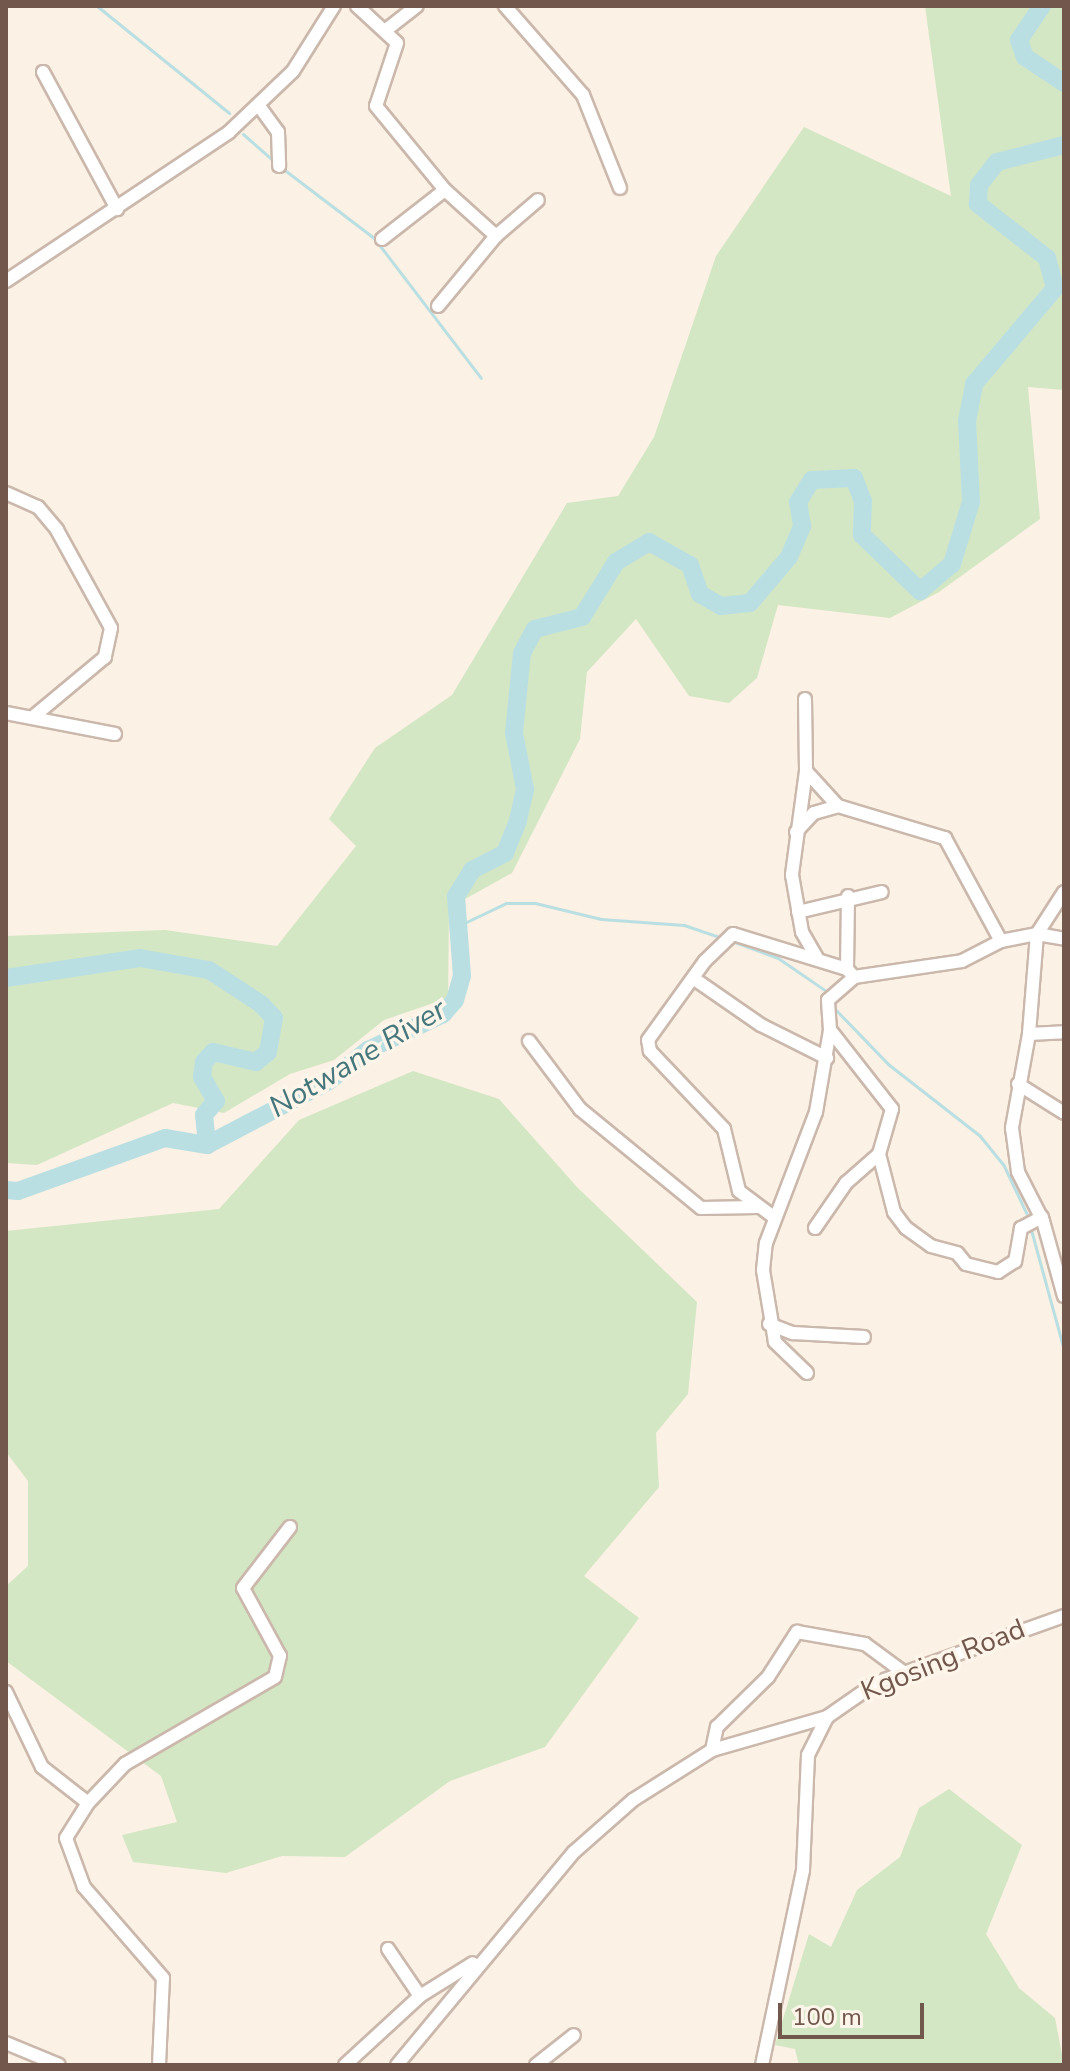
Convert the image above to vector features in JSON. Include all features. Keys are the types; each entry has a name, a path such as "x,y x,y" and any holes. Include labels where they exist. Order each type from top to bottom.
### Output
{"street":[{"path":"6,281 117,209 259,106 293,71 334,6"},
{"path":"357,6 386,30 398,46 376,106 445,190 496,236"},
{"path":"386,30 417,6"},
{"path":"528,6 510,10 583,95 620,188"},
{"path":"43,72 117,209"},
{"path":"259,106 278,132 279,166"},
{"path":"382,239 445,190"},
{"path":"438,306 496,236 538,200"},
{"path":"6,493 38,507 57,530 111,628 105,657 33,717"},
{"path":"805,699 806,771 791,852 798,912 820,963"},
{"path":"6,713 115,734"},
{"path":"806,771 838,806 945,838 1001,941"},
{"path":"796,832 814,813 838,806"},
{"path":"798,912 848,896 882,892"},
{"path":"1064,892 1037,934 1029,1034 1018,1084 1013,1150 1033,1221 1064,1296"},
{"path":"807,1373 786,1359 769,1324 763,1270 775,1218 816,1112 830,1030 828,1000 851,973 848,896"},
{"path":"775,1218 757,1207 737,1187 724,1129 648,1047 693,978 725,939 743,933 851,973 962,961 1001,941 1037,934 1064,939"},
{"path":"693,978 761,1025 827,1058"},
{"path":"830,1030 892,1109 879,1154 894,1212 906,1228 921,1241 957,1253 966,1264 1010,1268 1033,1221"},
{"path":"1029,1034 1064,1032"},
{"path":"529,1041 580,1109 701,1208 757,1207"},
{"path":"1018,1084 1064,1113"},
{"path":"815,1228 846,1183 879,1154"},
{"path":"769,1324 793,1333 864,1337"},
{"path":"159,2065 163,1978 116,1929 70,1861 66,1838 88,1803 158,1739 275,1677 280,1656 243,1590 290,1527"},
{"name":"Kgosing Road","path":"827,1717 853,1695 903,1672 966,1656 1033,1622 1064,1616"},
{"path":"712,1750 717,1727 768,1677 797,1632 865,1644 903,1672"},
{"path":"6,1692 42,1767 88,1803"},
{"path":"397,2065 483,1957 574,1852 633,1800 712,1750 827,1717"},
{"path":"762,2065 803,1870 808,1755 827,1717"},
{"path":"388,1949 420,1996"},
{"path":"345,2065 420,1996 483,1957"},
{"path":"536,2065 574,2035"},
{"path":"6,2043 27,2059 59,2065"}],"green space":[{"path":"925,6 1064,6 1064,390 1028,387 1040,519 939,592 890,618 778,605 757,678 729,703 689,696 636,619 587,672 580,739 512,873 449,908 448,998 384,1020 334,1060 290,1074 224,1113 173,1103 37,1165 6,1163 6,936 165,930 277,946 356,846 329,819 375,748 452,695 567,503 618,496 654,437 716,256 804,127 951,196"},
{"path":"413,1071 499,1099 577,1187 697,1302 688,1394 656,1433 659,1487 584,1576 639,1618 545,1747 450,1781 345,1857 282,1856 226,1873 133,1862 122,1835 177,1822 161,1776 6,1661 6,1586 28,1566 28,1481 6,1452 6,1231 219,1209 299,1120"},
{"path":"949,1789 1022,1845 986,1934 1019,1988 1055,2018 1064,2065 799,2065 795,2049 775,2045 809,1934 831,1947 857,1890 900,1857 919,1808"}],"waterway":[{"path":"97,6 229,113"},
{"name":"Notwane River","path":"1042,6 1019,40 1025,57 1064,83"},
{"path":"243,134 276,163"},
{"name":"Notwane River","path":"6,978 140,958 209,970 261,1004 274,1018 268,1052 256,1062 213,1052 204,1062 202,1077 216,1101 204,1115 207,1145 329,1081 368,1050 443,1014 455,1000 462,976 456,896 472,870 505,853 518,820 525,789 514,733 522,653 535,629 582,617 616,562 649,542 690,565 700,594 721,606 750,603 789,557 802,526 798,502 812,480 854,478 863,501 862,535 920,591 952,564 971,502 967,421 974,384 1055,288 1047,258 978,204 979,185 997,162 1064,145"},
{"path":"282,168 374,238 481,378"},
{"path":"458,926 506,903 535,903 601,919 684,925 725,939"},
{"path":"732,941 778,958 829,993"},
{"path":"834,1008 888,1064 980,1136 1004,1166 1029,1219"},
{"path":"6,1190 18,1191 165,1138 207,1145"},
{"path":"1030,1226 1064,1350"}]}
